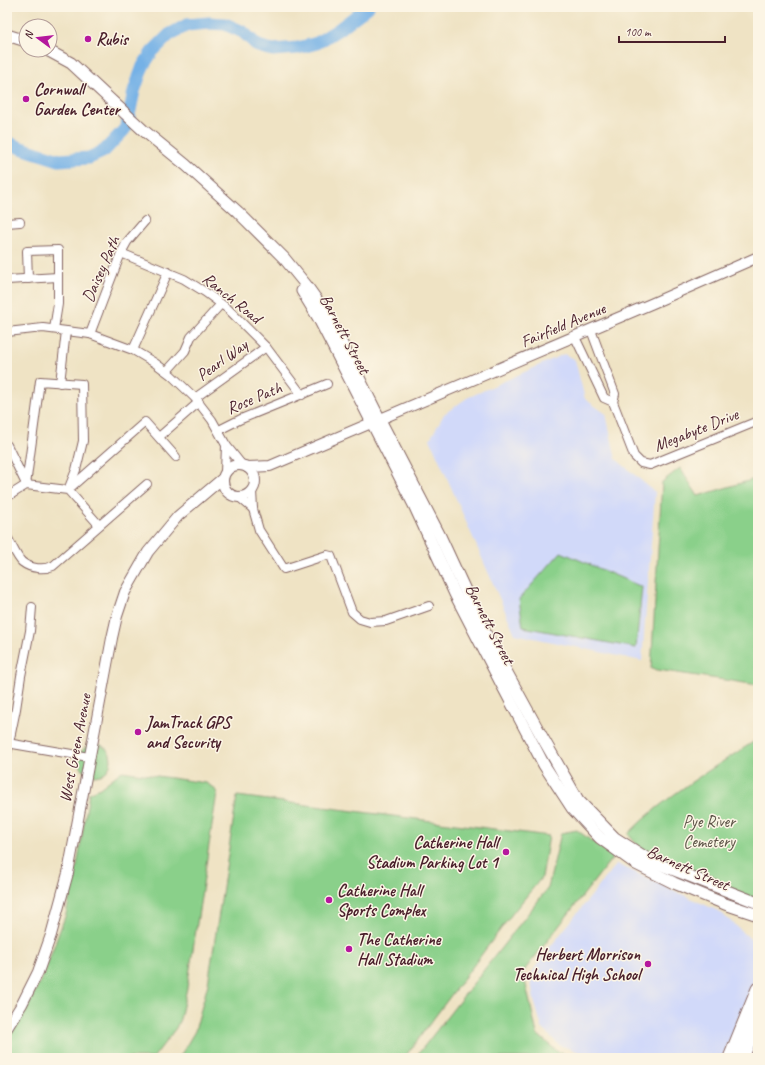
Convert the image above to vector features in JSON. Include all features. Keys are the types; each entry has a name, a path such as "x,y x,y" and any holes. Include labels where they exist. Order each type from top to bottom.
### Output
{"main road":[{"path":"7,35 18,38"},
{"name":"Barnett Street","path":"58,56 71,63 143,130 186,165 238,212 284,258 306,285 328,316 455,594 544,765 572,808 600,838 636,864 725,904 758,915"},
{"name":"Barnett Street","path":"376,422 440,536 483,629 578,800 615,838 651,861 758,903"},
{"path":"730,1058 758,989"},
{"path":"742,1058 758,1018"}],"street":[{"name":"Daisey Path","path":"90,334 126,242 145,221"},
{"path":"7,223 20,222"},
{"path":"28,279 28,250 58,250 58,304 54,329"},
{"name":"Ranch Road","path":"121,253 184,279 228,309 266,347 302,395"},
{"name":"Fairfield Avenue","path":"376,422 758,257"},
{"path":"132,350 168,272"},
{"path":"7,280 58,277"},
{"path":"167,371 185,351 191,337 221,304"},
{"path":"7,332 43,328 90,334 132,350 155,363 167,371 197,400 219,430 226,445 254,474 253,510 259,530 284,569 327,555 331,556 352,612 360,618 370,622 386,621 429,606"},
{"name":"Megabyte Drive","path":"591,330 615,394 613,402 634,456 641,463 650,465 758,421"},
{"path":"60,383 66,331"},
{"name":"Megabyte Drive","path":"575,337 604,398 613,402"},
{"name":"Pearl Way","path":"159,437 197,400 266,347"},
{"path":"26,485 40,381 82,384 83,441 76,470 68,490"},
{"name":"Rose Path","path":"219,430 241,419 328,384"},
{"path":"68,490 145,422 176,457"},
{"path":"224,476 232,466 270,466 376,422"},
{"path":"7,445 26,485"},
{"path":"226,445 224,488 253,510"},
{"path":"206,493 246,496 270,466"},
{"name":"West Green Avenue","path":"7,1028 22,1004 38,972 51,935 68,873 117,616 125,592 148,552 178,516 224,476"},
{"path":"7,537 22,562 34,567 46,569 53,566 147,484"},
{"path":"7,497 26,485 68,490 99,525"},
{"path":"7,753 30,631 32,607"},
{"path":"8,744 89,757"}],"shaded area":[{"path":"564,354 575,360 585,399 606,414 616,459 655,492 642,661 515,634 430,439 444,414 467,398"},
{"name":"Herbert Morrison Technical High School","path":"617,864 716,910 732,922 758,946 758,972 722,1058 586,1058 588,1055 559,1045 542,1028 534,1000 530,976 542,957"}],"green space":[{"path":"680,468 698,496 758,478 758,685 651,669 662,482"},
{"path":"561,552 642,587 636,648 523,627 519,599"},
{"name":"Pye River Cemetery","path":"758,739 758,903 651,861 628,834 642,820 674,795"},
{"path":"92,744 98,744 107,748 111,760 107,772 98,776 92,776 83,772 79,763 79,757 83,748"},
{"path":"122,771 206,783 214,788 217,793 187,988 180,1019 176,1028 153,1058 7,1058 7,1040 27,1008 44,973 66,914 77,866 89,793 100,788"},
{"name":"The Catherine Hall Stadium","path":"237,796 549,836 542,877 512,914 404,1058 179,1058 195,1031 208,984"},
{"path":"577,830 613,857 523,972 537,1034 558,1052 577,1058 415,1058 548,888 561,833"}],"waterway":[{"path":"7,142 59,160 89,158 104,151 127,125 134,91 143,66 152,52 169,35 187,25 209,23 225,24 243,32 258,46 273,50 298,48 317,43 339,29 368,7"}],"place":[{"name":"Rubis","path":"88,39"},
{"name":"Cornwall Garden Center","path":"26,99"},
{"name":"JamTrack GPS and Security","path":"138,732"},
{"name":"Catherine Hall Stadium Parking Lot 1","path":"506,852"},
{"name":"Catherine Hall Sports Complex","path":"329,900"},
{"name":"The Catherine Hall Stadium","path":"349,949"},
{"name":"Herbert Morrison Technical High School","path":"648,964"}]}
